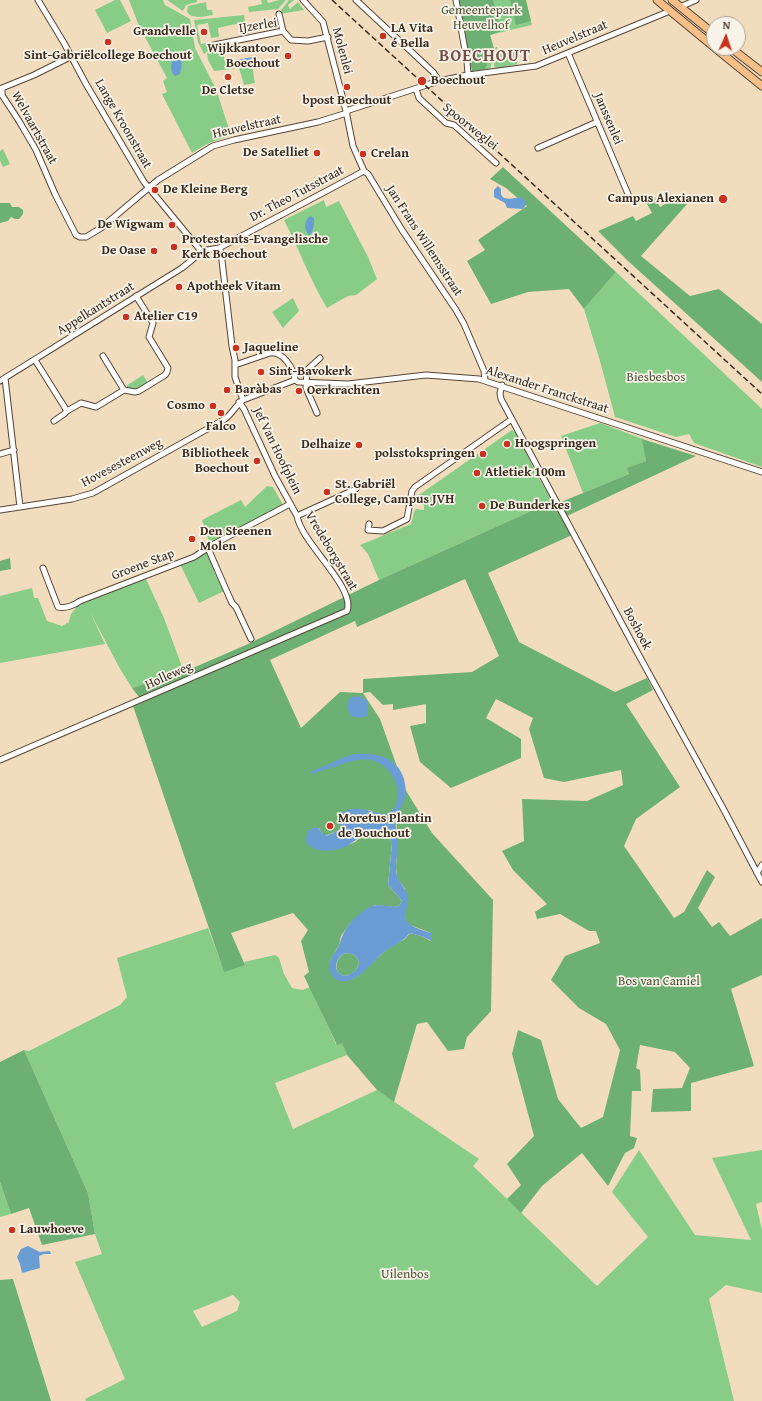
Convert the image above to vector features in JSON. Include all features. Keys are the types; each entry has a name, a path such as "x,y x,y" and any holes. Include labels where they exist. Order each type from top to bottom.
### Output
{"main road":[{"path":"657,0 706,41"},
{"path":"672,0 706,28"},
{"path":"670,11 680,7"},
{"path":"725,56 762,86"},
{"path":"742,56 762,72"}],"street":[{"name":"Lange Kroonstraat","path":"38,0 72,56 126,153 148,188 201,251"},
{"name":"Molenlei","path":"304,0 320,18 328,37 346,112"},
{"path":"356,0 434,72 438,81"},
{"path":"456,0 468,61 468,75"},
{"path":"680,7 696,0"},
{"name":"Heuvelstraat","path":"76,235 80,237 89,236 102,228 148,188 169,173 213,146 318,122 438,81 468,75 536,66 670,11"},
{"path":"279,14 283,31"},
{"name":"IJzerlei","path":"214,45 283,31 291,40 308,41 328,37"},
{"name":"Janssenlei","path":"568,53 628,194"},
{"path":"1,88 34,75 72,56"},
{"name":"Welvaartstraat","path":"1,88 1,96 19,121 36,150 76,235"},
{"name":"Spoorweglei","path":"416,89 419,98 446,123 454,126 496,163"},
{"name":"Jan Frans Willemsstraat","path":"346,112 353,146 364,171 368,174 402,230 456,310 464,324 484,371 485,380"},
{"path":"538,148 597,122"},
{"name":"Dr. Theo Tutsstraat","path":"201,251 219,248 364,171"},
{"path":"219,248 235,365 235,377 241,401 295,380 294,374 289,365 276,353 270,353 235,365"},
{"name":"Appelkantstraat","path":"0,381 182,268 194,259 201,251"},
{"path":"54,421 66,411 81,403 96,407 124,390 135,392 139,391 165,375 168,368 149,337 153,323 136,296"},
{"path":"103,356 124,390"},
{"path":"317,413 306,388 306,381 307,370 320,358"},
{"path":"35,360 66,411"},
{"name":"Alexander Franckstraat","path":"295,380 298,382 306,381 348,384 426,375 485,380 762,472"},
{"path":"6,378 20,507"},
{"name":"Boshoek","path":"502,385 500,396 512,419 762,882"},
{"name":"Jef Van Hoofplein","path":"225,420 241,401"},
{"name":"Jef Van Hoofplein","path":"208,548 290,504 275,476 241,401"},
{"path":"368,530 383,531 406,521 409,517 412,491 415,487 512,419"},
{"name":"Hovesesteenweg","path":"0,510 72,499 93,493 225,420"},
{"path":"0,454 14,450"},
{"path":"298,516 356,489"},
{"name":"Vredeborgstraat","path":"290,504 298,516 298,522 312,545 337,577 345,592 349,605 347,611"},
{"path":"208,548 232,603 236,607 251,639"},
{"name":"Groene Stap","path":"43,568 60,608 75,604 84,599 194,557 208,548"},
{"name":"Holleweg","path":"0,760 347,611"},
{"path":"757,872 762,865"}],"green space":[{"path":"115,0 120,0 131,21 107,33 95,10"},
{"path":"129,0 163,0 165,5 190,19 195,48 216,89 231,135 207,144 192,153 162,94 167,92 163,81 167,78 139,26"},
{"path":"167,0 197,0 197,2 186,5 183,11"},
{"path":"261,0 267,0 268,3 286,0 278,9 249,12 248,7 262,4"},
{"path":"289,0 294,0 288,5 290,9 298,2 304,10 280,14 281,10"},
{"name":"Gemeentepark Heuvelhof","path":"459,0 525,0 532,25 490,35 494,49 497,47 490,69 472,71"},
{"name":"Gemeentepark Heuvelhof","path":"459,0 493,0 501,31 490,35 494,49 497,47 495,54 491,54 485,69 472,71"},
{"path":"510,0 526,0 531,21 516,25"},
{"path":"206,2 207,10 212,10 213,15 195,17 187,12 188,6"},
{"path":"244,15 245,22 218,28 219,37 211,38 208,23 197,25 201,44 212,42 213,47 204,54 198,42 194,20"},
{"path":"222,47 225,62 231,61 232,64 247,62 252,65 255,83 244,85 239,68 214,71 208,60 207,54 210,50"},
{"path":"514,49 517,50 517,64 496,68 494,66 494,62 500,54"},
{"path":"3,149 10,164 3,167 0,161 0,151"},
{"path":"503,167 616,272 584,309 569,289 528,292 491,304 467,261 485,250 478,240 527,206 506,188 490,179"},
{"path":"681,195 688,203 641,256 690,296 719,289 762,324 762,382 628,261 598,231 633,216 636,221 652,213 646,202 654,197 660,207"},
{"path":"324,200 326,207 339,201 368,257 377,279 356,295 348,296 327,308 315,287 284,220"},
{"path":"0,203 10,203 12,207 19,207 23,210 23,214 19,219 11,217 8,221 0,223"},
{"name":"Biesbesbos","path":"616,272 762,409 762,467 694,443 689,434 676,437 615,417 584,309"},
{"path":"293,298 299,311 283,328 272,312"},
{"path":"143,375 148,383 137,390 126,386"},
{"path":"600,423 643,439 646,461 628,468 629,474 583,493 561,436"},
{"name":"De Bunderkes","path":"512,430 517,434 535,471 534,474 538,477 553,501 379,580 368,554 360,545 411,524 416,509 424,510 424,505 418,504 416,497"},
{"path":"642,439 696,456 567,516 561,502 629,474 627,468 646,461"},
{"path":"267,486 273,487 283,505 210,544 202,520 241,500 245,507"},
{"name":"Bos van Camiel","path":"553,501 572,535 488,573 519,642 615,692 647,678 653,690 626,704 680,787 636,819 624,846 674,918 684,912 707,870 715,877 698,908 712,927 719,922 730,936 762,918 762,975 731,989 754,1066 691,1083 691,1111 651,1112 653,1089 682,1088 690,1068 675,1052 640,1045 636,1068 640,1070 641,1091 632,1091 630,1136 637,1138 634,1148 625,1153 608,1186 582,1153 542,1186 521,1213 507,1199 521,1185 507,1164 534,1136 512,1054 518,1030 541,1040 558,1099 581,1128 603,1117 620,1050 606,1024 579,1008 551,980 565,956 600,943 596,931 589,931 560,914 537,919 535,912 547,904 513,870 502,851 524,841 522,799 587,801 623,785 621,770 564,782 544,778 529,729 533,718 496,699 486,718 521,739 521,758 451,788 420,762 410,726 426,723 426,704 393,710 393,704 383,705 370,692 363,693 380,719 405,789 432,833 493,900 491,1011 467,1037 464,1049 448,1051 427,1022 417,1024 394,1102 377,1090 347,1055 342,1043 337,1045 304,976 309,972 301,941 308,930 293,913 231,933 245,965 224,972 133,706 143,702 132,688 186,671 248,644 379,580","holes":["465,579 499,656 472,672 363,679 363,693 340,692 301,728 270,660 355,621 357,627","369,810 379,814 388,814 396,821 398,837 396,867 397,878 405,889 404,915 406,922 431,933 431,941 410,933 405,939 391,946 353,979 331,973 330,961 339,945 341,936 350,923 375,905 394,907 399,906 402,901 388,885 392,843 390,839 382,833 366,833 355,842 338,849 322,850 312,828 319,828 325,836 342,829"]},
{"path":"207,553 215,570 214,572 224,591 199,603 180,564"},
{"path":"10,558 11,569 0,571 0,561"},
{"path":"145,577 164,618 184,672 132,688 119,667 90,612 105,644 0,663 0,596 32,588 34,598 38,598 47,621 62,626 69,622 71,614 79,604"},
{"name":"Uilenbos","path":"208,928 224,971 245,964 244,962 275,955 279,958 284,974 292,988 303,990 310,987 336,1044 342,1042 347,1055 275,1083 293,1129 377,1090 479,1159 473,1166 597,1286 648,1237 612,1192 639,1150 695,1235 751,1240 712,1158 762,1150 762,1202 756,1204 762,1230 762,1293 726,1285 709,1299 734,1401 86,1401 85,1399 125,1379 75,1262 102,1254 95,1234 88,1193 24,1050 29,1051 120,1005 127,997 117,958","holes":["233,1295 240,1302 237,1311 202,1327 193,1311"]},
{"path":"348,953 356,956 359,962 355,971 345,976 338,972 336,966 343,954"},
{"path":"24,1050 88,1193 95,1234 42,1245 29,1208 11,1214 0,1182 0,1062"},
{"path":"0,1182 11,1214 0,1217"},
{"path":"13,1279 51,1401 0,1401 0,1280"}],"water":[{"path":"177,54 182,66 180,74 175,76 171,66 175,55"},
{"path":"257,56 258,61 252,65 247,62 232,64 231,61"},
{"path":"498,186 501,189 502,196 504,198 511,199 521,197 525,201 526,205 523,209 507,208 505,203 494,197 494,190"},
{"path":"310,216 314,219 314,222 310,235 307,232 305,225"},
{"path":"359,696 368,701 368,716 358,718 351,716 348,710 348,705 349,699"},
{"path":"354,754 377,755 391,761 401,771 406,788 406,794 396,820 398,842 396,873 406,891 408,899 405,913 407,921 418,929 431,933 432,941 410,933 405,939 383,953 356,978 341,981 334,978 329,966 330,961 348,926 360,913 372,906 399,906 402,901 388,885 392,843 389,837 379,834 366,833 345,847 325,851 315,849 306,842 308,831 312,828 319,828 322,834 324,833 326,836 342,829 337,816 345,811 358,809 385,814 392,811 396,804 398,796 397,788 391,773 379,763 371,760 356,760 332,768 332,766 311,774 310,772","holes":["348,953 356,956 359,962 354,971 345,976 338,972 336,966 338,960 343,954"]},
{"path":"28,1246 40,1252 50,1251 51,1254 39,1256 40,1268 22,1273 17,1257 21,1249"}],"railway":[{"path":"332,0 762,394"}],"place":[{"name":"Grandvelle","path":"204,32"},
{"name":"LA Vita é Bella","path":"383,36"},
{"name":"Sint-Gabriëlcollege Boechout","path":"108,42"},
{"name":"Wijkkantoor Boechout","path":"288,56"},
{"name":"De Cletse","path":"228,77"},
{"name":"Boechout","path":"422,81"},
{"name":"bpost Boechout","path":"347,87"},
{"name":"De Satelliet","path":"317,153"},
{"name":"Crelan","path":"363,154"},
{"name":"De Kleine Berg","path":"155,190"},
{"name":"Campus Alexianen","path":"723,199"},
{"name":"De Wigwam","path":"172,225"},
{"name":"Protestants-Evangelische Kerk Boechout","path":"174,247"},
{"name":"De Oase","path":"154,251"},
{"name":"Apotheek Vitam","path":"179,287"},
{"name":"Atelier C19","path":"126,317"},
{"name":"Jaqueline","path":"236,348"},
{"name":"Sint-Bavokerk","path":"261,372"},
{"name":"Baràbas","path":"227,390"},
{"name":"Oerkrachten","path":"299,391"},
{"name":"Cosmo","path":"213,406"},
{"name":"Falco","path":"221,413"},
{"name":"Hoogspringen","path":"507,444"},
{"name":"Delhaize","path":"359,445"},
{"name":"polsstokspringen","path":"483,454"},
{"name":"Bibliotheek Boechout","path":"257,461"},
{"name":"Atletiek 100m","path":"477,473"},
{"name":"St. Gabriël College, Campus JVH","path":"327,492"},
{"name":"De Bunderkes","path":"482,506"},
{"name":"Den Steenen Molen","path":"192,539"},
{"name":"Moretus Plantin de Bouchout","path":"330,826"},
{"name":"Lauwhoeve","path":"12,1230"}],"district":[{"name":"BOECHOUT","path":"485,57"}]}
